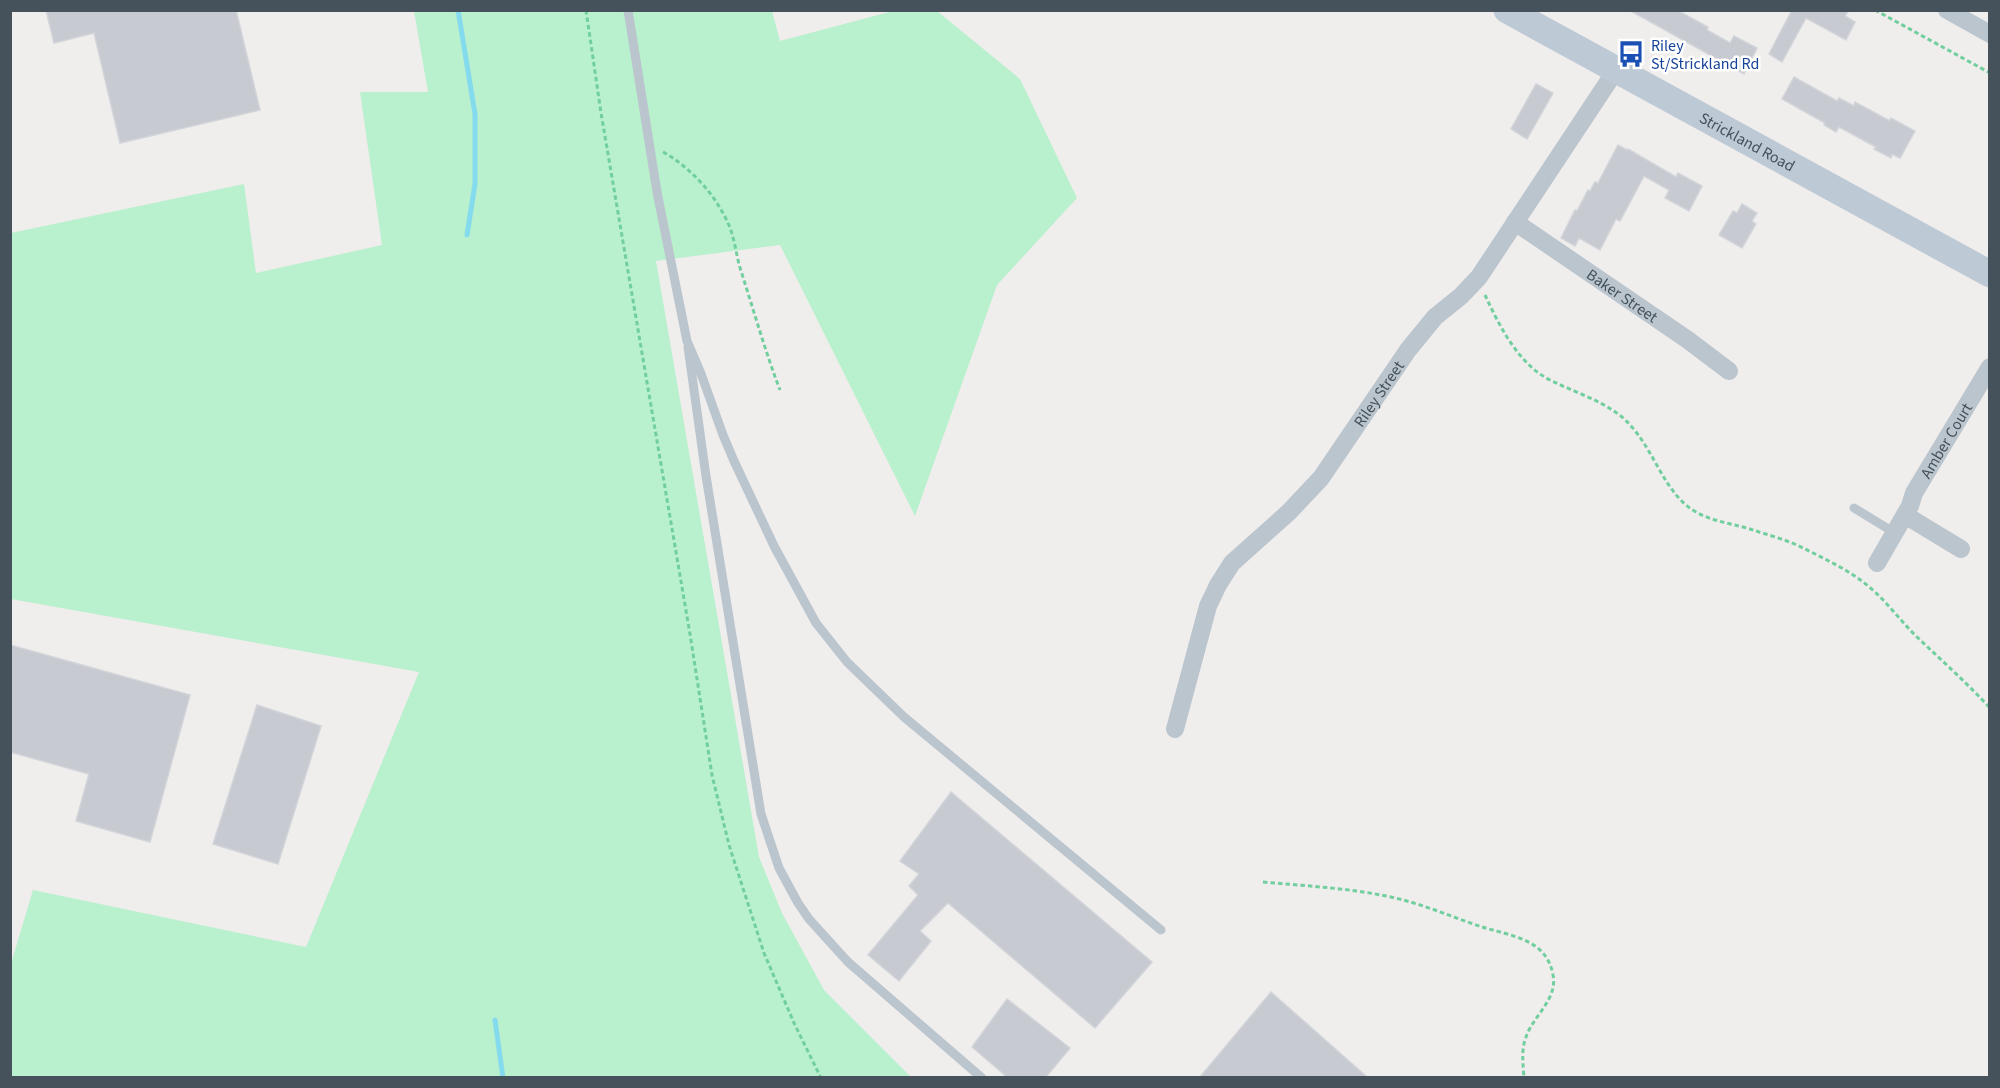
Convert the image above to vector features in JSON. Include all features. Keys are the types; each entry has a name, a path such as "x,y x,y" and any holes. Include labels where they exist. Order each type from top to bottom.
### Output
{"street":[{"name":"Strickland Road","path":"1507,10 1989,274"},
{"path":"1947,10 1989,34"},
{"name":"Riley Street","path":"1175,729 1208,606 1227,571 1321,478 1408,350 1435,317 1479,277 1616,70"},
{"name":"Baker Street","path":"1515,222 1688,340 1729,371"},
{"name":"Amber Court","path":"1877,563 1905,515 1914,493 1989,367"},
{"path":"1905,515 1961,549"}],"lane":[{"path":"628,10 649,144 687,341 706,476 761,814 776,860 798,903 833,947 982,1077"},
{"path":"687,341 723,435 774,546 816,623 831,644 904,717 1161,930"},
{"path":"1854,508 1895,532"}],"path":[{"path":"586,10 601,113 712,775 729,845 764,953 794,1023 821,1077"},
{"path":"1875,10 1989,73"},
{"path":"649,144 687,168 719,206 729,224 739,265 780,390"},
{"path":"1479,277 1497,321 1524,358 1536,371 1550,380 1577,391 1622,417 1636,432 1674,491 1686,505 1703,516 1722,523 1748,528 1802,547 1855,576 1874,590 1989,708"},
{"path":"1263,882 1356,891 1392,897 1524,939 1534,945 1550,964 1554,985 1550,997 1526,1035 1522,1057 1524,1077"}],"green space":[{"path":"414,11 772,11 780,41 893,11 937,11 1020,79 1077,198 997,285 915,516 780,245 656,261 759,857 782,913 824,990 911,1077 11,1077 10,967 33,890 306,947 419,672 11,599 11,233 244,184 256,273 382,245 360,92 428,92"}],"building":[{"path":"46,10 236,10 260,110 120,143 94,33 54,43"},
{"path":"1629,10 1677,10 1708,27 1707,30 1730,43 1734,36 1757,48 1744,74"},
{"path":"1792,10 1849,10 1845,16 1855,22 1846,40 1806,18 1782,62 1769,54"},
{"path":"1794,77 1837,101 1839,98 1854,106 1855,102 1890,121 1891,118 1915,131 1900,158 1892,154 1891,158 1839,127 1836,132 1824,125 1825,123 1782,99"},
{"path":"1536,84 1553,93 1527,139 1511,129"},
{"path":"1618,145 1676,177 1678,173 1702,186 1689,211 1665,198 1669,190 1644,176 1620,221 1616,219 1600,250 1579,238 1575,246 1561,238 1588,190 1590,191 1595,182 1598,183"},
{"path":"1742,204 1757,213 1752,221 1756,224 1742,248 1719,235 1733,211 1737,213"},
{"path":"10,645 190,695 150,842 76,821 89,774 10,752"},
{"path":"257,705 321,726 278,864 213,844"},
{"path":"951,792 1152,962 1095,1028 948,903 920,931 931,941 899,981 868,955 918,895 909,886 919,874 900,861"},
{"path":"1271,992 1367,1077 1200,1077"},
{"path":"1007,999 1070,1048 1046,1077 1007,1077 972,1047"}],"waterway":[{"path":"458,10 475,114 475,184 467,235"},
{"path":"495,1020 503,1078"}],"place":[{"name":"Riley St/Strickland Rd","path":"1631,54"}]}
